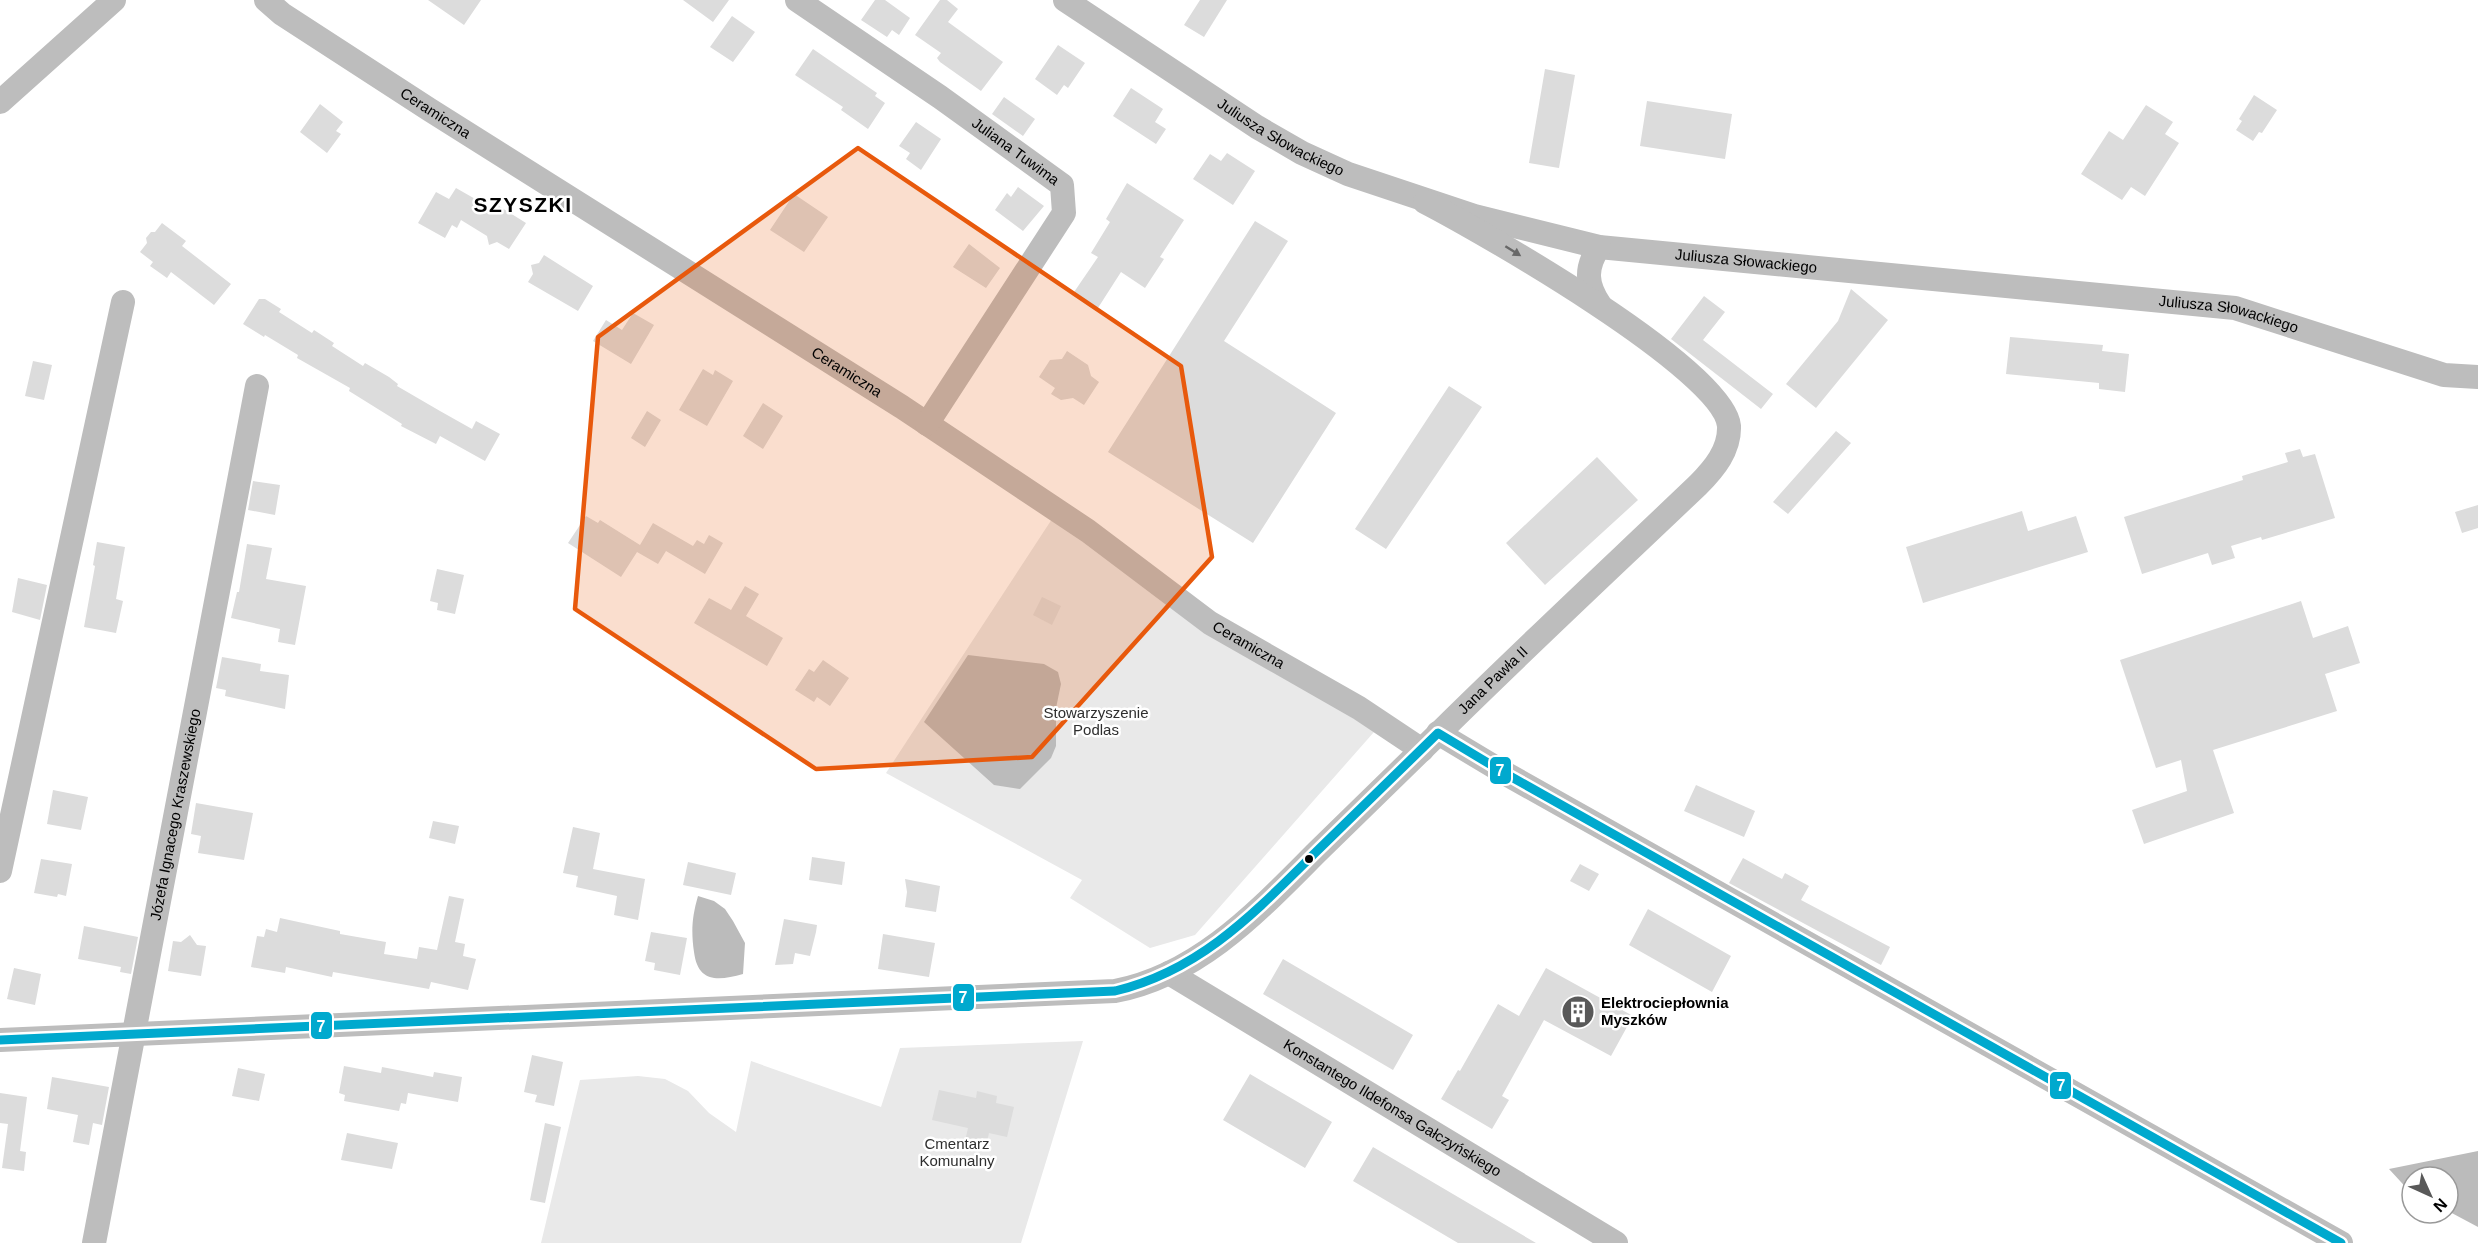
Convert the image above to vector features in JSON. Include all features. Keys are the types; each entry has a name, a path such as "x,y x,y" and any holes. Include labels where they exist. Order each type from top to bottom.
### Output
{"street":[{"path":"0,102 114,0"},
{"name":"Ceramiczna","path":"266,0 282,14 430,111 682,267 927,424 1088,531 1210,623 1359,708 1508,776 2341,1243"},
{"name":"Juliana Tuwima","path":"797,0 940,97 1062,185 1064,213 927,424"},
{"name":"Juliusza Słowackiego","path":"1065,0 1233,112 1302,153 1348,174 1425,202 1506,225 1599,247 2235,308 2444,375 2478,377"},
{"name":"Jana Pawła II","path":"0,1040 1115,991 1132,988 1169,974 1208,950 1239,927 1698,485 1713,470 1728,440 1729,425 1720,404 1680,366 1600,305 1489,236 1425,202"},
{"name":"Jana Pawła II","path":"1599,247 1592,258 1587,275 1591,291 1600,305"},
{"path":"0,871 123,302"},
{"name":"Józefa Ignacego Kraszewskiego","path":"94,1243 257,386"},
{"name":"Konstantego Ildefonsa Gałczyńskiego","path":"1169,974 1617,1243"}],"highlighted area":[{"path":"858,148 1181,366 1212,557 1032,757 816,769 575,609 598,337"}],"green space":[{"name":"Stowarzyszenie Podlas","path":"1052,519 1374,732 1195,935 1150,948 1070,898 1082,880 886,773"},
{"name":"Cmentarz Komunalny","path":"1083,1041 1021,1243 541,1243 580,1080 638,1076 665,1079 688,1091 709,1113 736,1132 751,1061 881,1107 900,1048"}],"shaded area":[{"path":"968,655 1044,664 1058,672 1061,684 1056,708 1056,746 1051,758 1020,789 994,785 924,722"},
{"path":"698,896 714,901 725,909 733,921 745,943 743,974 718,978 705,974 700,969 696,962 693,937 693,917"},
{"path":"2478,1151 2478,1227 2460,1217 2460,1165 2409,1165"},
{"path":"2400,1167 2400,1181 2389,1169"}],"building":[{"path":"428,0 481,0 464,25"},
{"path":"683,0 729,0 713,22"},
{"path":"875,0 885,0 910,18 899,35 892,30 887,37 861,20"},
{"path":"940,0 947,0 958,9 948,22 1003,62 981,91 940,62 937,58 941,53 915,35"},
{"path":"1200,0 1227,0 1204,37 1184,25"},
{"path":"732,16 755,32 733,62 710,47"},
{"path":"1058,45 1085,63 1068,88 1064,85 1057,95 1035,79"},
{"path":"813,49 877,93 875,96 885,103 868,129 841,110 843,107 795,75"},
{"path":"1545,69 1575,75 1559,168 1529,163"},
{"path":"1131,88 1163,109 1155,122 1166,129 1156,144 1113,116"},
{"path":"2254,95 2277,110 2262,133 2259,132 2253,141 2236,130 2242,121 2239,119"},
{"path":"1004,97 1035,119 1023,136 992,114"},
{"path":"1647,101 1732,114 1725,159 1640,146"},
{"path":"320,104 343,122 336,131 341,134 327,153 300,132"},
{"path":"2146,105 2173,122 2165,134 2179,143 2145,196 2131,187 2122,200 2081,174 2109,131 2123,140"},
{"path":"916,122 941,139 921,170 906,159 910,153 899,146"},
{"path":"1227,153 1255,171 1233,205 1193,179 1210,154 1221,161"},
{"path":"1127,183 1184,220 1160,257 1164,259 1145,288 1121,272 1096,311 1072,295 1098,257 1091,253 1110,222 1106,219"},
{"path":"1018,187 1044,206 1023,231 995,210 1007,193 1011,197"},
{"path":"456,188 491,208 494,203 526,223 509,249 497,242 489,245 487,236 461,220 457,228 452,225 445,238 418,223 436,192 449,199"},
{"path":"794,194 828,217 804,252 770,230"},
{"path":"1255,221 1288,241 1224,341 1336,413 1253,543 1108,452"},
{"path":"162,223 186,241 182,246 231,284 214,305 171,272 167,278 150,266 153,262 140,252 147,243 146,238"},
{"path":"969,244 1000,268 986,288 953,267"},
{"path":"544,255 593,286 578,311 528,282 533,274 531,265 539,263"},
{"path":"1851,289 1888,320 1816,408 1786,384 1838,321"},
{"path":"1704,296 1725,312 1703,340 1773,394 1761,409 1671,339"},
{"path":"259,299 265,299 281,309 279,312 312,333 314,330 334,343 332,346 363,366 365,363 389,377 398,384 397,386 472,429 476,421 500,434 485,461 440,436 436,444 401,426 402,424 349,391 350,388 297,358 298,355 265,335 264,337 243,324"},
{"path":"633,313 654,325 631,364 593,341 606,320 622,330"},
{"path":"2010,337 2103,345 2102,351 2129,354 2125,392 2099,389 2099,383 2006,374"},
{"path":"1067,351 1088,365 1091,376 1099,382 1084,405 1073,398 1061,400 1051,394 1055,388 1039,377 1050,360 1062,359"},
{"path":"33,361 52,365 44,400 25,396"},
{"path":"703,369 713,375 715,370 733,381 707,426 679,410"},
{"path":"1449,386 1482,407 1386,549 1355,529"},
{"path":"763,403 783,416 763,449 743,436"},
{"path":"647,411 661,420 645,447 631,438"},
{"path":"1836,431 1851,443 1788,514 1773,502"},
{"path":"2300,449 2303,457 2315,454 2335,518 2262,540 2261,537 2231,546 2235,558 2212,565 2208,553 2142,574 2124,517 2243,480 2242,476 2288,462 2285,453"},
{"path":"1597,457 1638,500 1545,585 1506,543"},
{"path":"253,481 280,485 275,515 248,510"},
{"path":"2478,505 2478,528 2462,533 2455,512"},
{"path":"2022,511 2028,531 2076,516 2088,552 1923,603 1906,547"},
{"path":"586,516 598,523 600,520 640,545 653,523 693,546 697,540 704,544 709,535 723,543 705,574 666,551 658,564 637,552 621,577 568,543"},
{"path":"97,542 125,547 116,599 123,601 116,633 84,627"},
{"path":"247,544 272,548 266,579 306,586 295,645 278,642 280,629 231,618 237,592 239,592"},
{"path":"437,569 464,575 455,614 437,610 438,603 430,601"},
{"path":"18,578 47,585 40,620 12,612"},
{"path":"745,586 759,594 746,616 783,638 767,666 694,623 709,598 731,610"},
{"path":"1042,597 1061,606 1052,625 1033,615"},
{"path":"2301,601 2313,638 2348,626 2360,663 2325,674 2337,711 2213,750 2234,813 2144,844 2132,810 2187,791 2181,760 2156,768 2120,660"},
{"path":"222,657 261,664 260,671 289,675 285,709 225,696 226,690 216,688"},
{"path":"823,660 849,678 830,706 817,697 814,702 795,690 809,669 814,672"},
{"path":"1696,785 1755,811 1744,837 1684,811"},
{"path":"53,790 88,797 81,830 47,824"},
{"path":"196,803 253,813 244,860 198,853 201,836 191,834"},
{"path":"433,821 459,826 455,844 429,838"},
{"path":"573,827 600,833 593,869 645,879 638,920 614,915 617,896 576,887 578,876 563,873"},
{"path":"812,857 845,862 842,885 809,880"},
{"path":"1743,858 1782,879 1785,873 1809,886 1801,900 1890,947 1881,965 1729,883"},
{"path":"41,859 72,864 66,896 58,894 57,897 34,893"},
{"path":"688,862 736,873 731,895 683,885"},
{"path":"1580,864 1599,874 1589,891 1570,881"},
{"path":"905,879 940,886 936,912 905,907 907,892"},
{"path":"449,896 464,899 455,942 465,944 463,956 476,959 468,990 431,982 429,989 333,972 332,977 286,967 285,973 251,967 257,936 264,937 266,929 277,932 280,918 340,931 340,934 386,942 384,954 417,959 419,947 437,950"},
{"path":"1648,909 1731,956 1712,992 1629,945"},
{"path":"784,919 817,925 816,932 810,956 795,953 793,964 775,965"},
{"path":"84,926 138,937 131,974 120,972 121,967 78,959"},
{"path":"651,932 687,938 680,975 654,970 655,963 645,961"},
{"path":"883,934 935,943 929,977 878,969"},
{"path":"190,935 197,945 206,946 201,976 168,971 173,941 181,942"},
{"path":"1283,959 1413,1035 1393,1070 1263,994"},
{"path":"14,968 41,974 35,1005 7,999"},
{"path":"1546,968 1633,1016 1611,1056 1544,1020 1502,1096 1509,1100 1492,1129 1441,1099 1458,1070 1460,1071 1498,1004 1519,1016"},
{"path":"532,1055 563,1062 554,1106 535,1102 537,1095 524,1092"},
{"path":"344,1066 381,1073 382,1067 433,1077 434,1072 462,1077 458,1102 408,1093 406,1104 401,1103 399,1111 344,1101 345,1095 339,1093"},
{"path":"238,1068 265,1074 259,1101 232,1096"},
{"path":"1250,1074 1332,1122 1305,1168 1223,1120"},
{"path":"52,1077 109,1087 102,1125 93,1123 89,1145 73,1142 78,1115 47,1109"},
{"path":"939,1090 976,1098 977,1091 997,1096 996,1103 1014,1107 1007,1137 989,1133 986,1146 965,1141 968,1128 932,1120"},
{"path":"0,1093 27,1097 20,1151 26,1152 24,1171 2,1168 8,1124 0,1123"},
{"path":"545,1123 561,1127 545,1203 530,1200"},
{"path":"347,1133 398,1143 392,1169 341,1160"},
{"path":"1373,1147 1536,1243 1458,1243 1353,1181"}],"transit line":[{"name":"7","path":"0,1040 1115,991 1175,969 1226,936 1272,895 1438,733 1508,775 2341,1243"}],"place":[{"name":"Elektrociepłownia Myszków","path":"1578,1012"}],"district":[{"name":"SZYSZKI","path":"523,205"}]}
